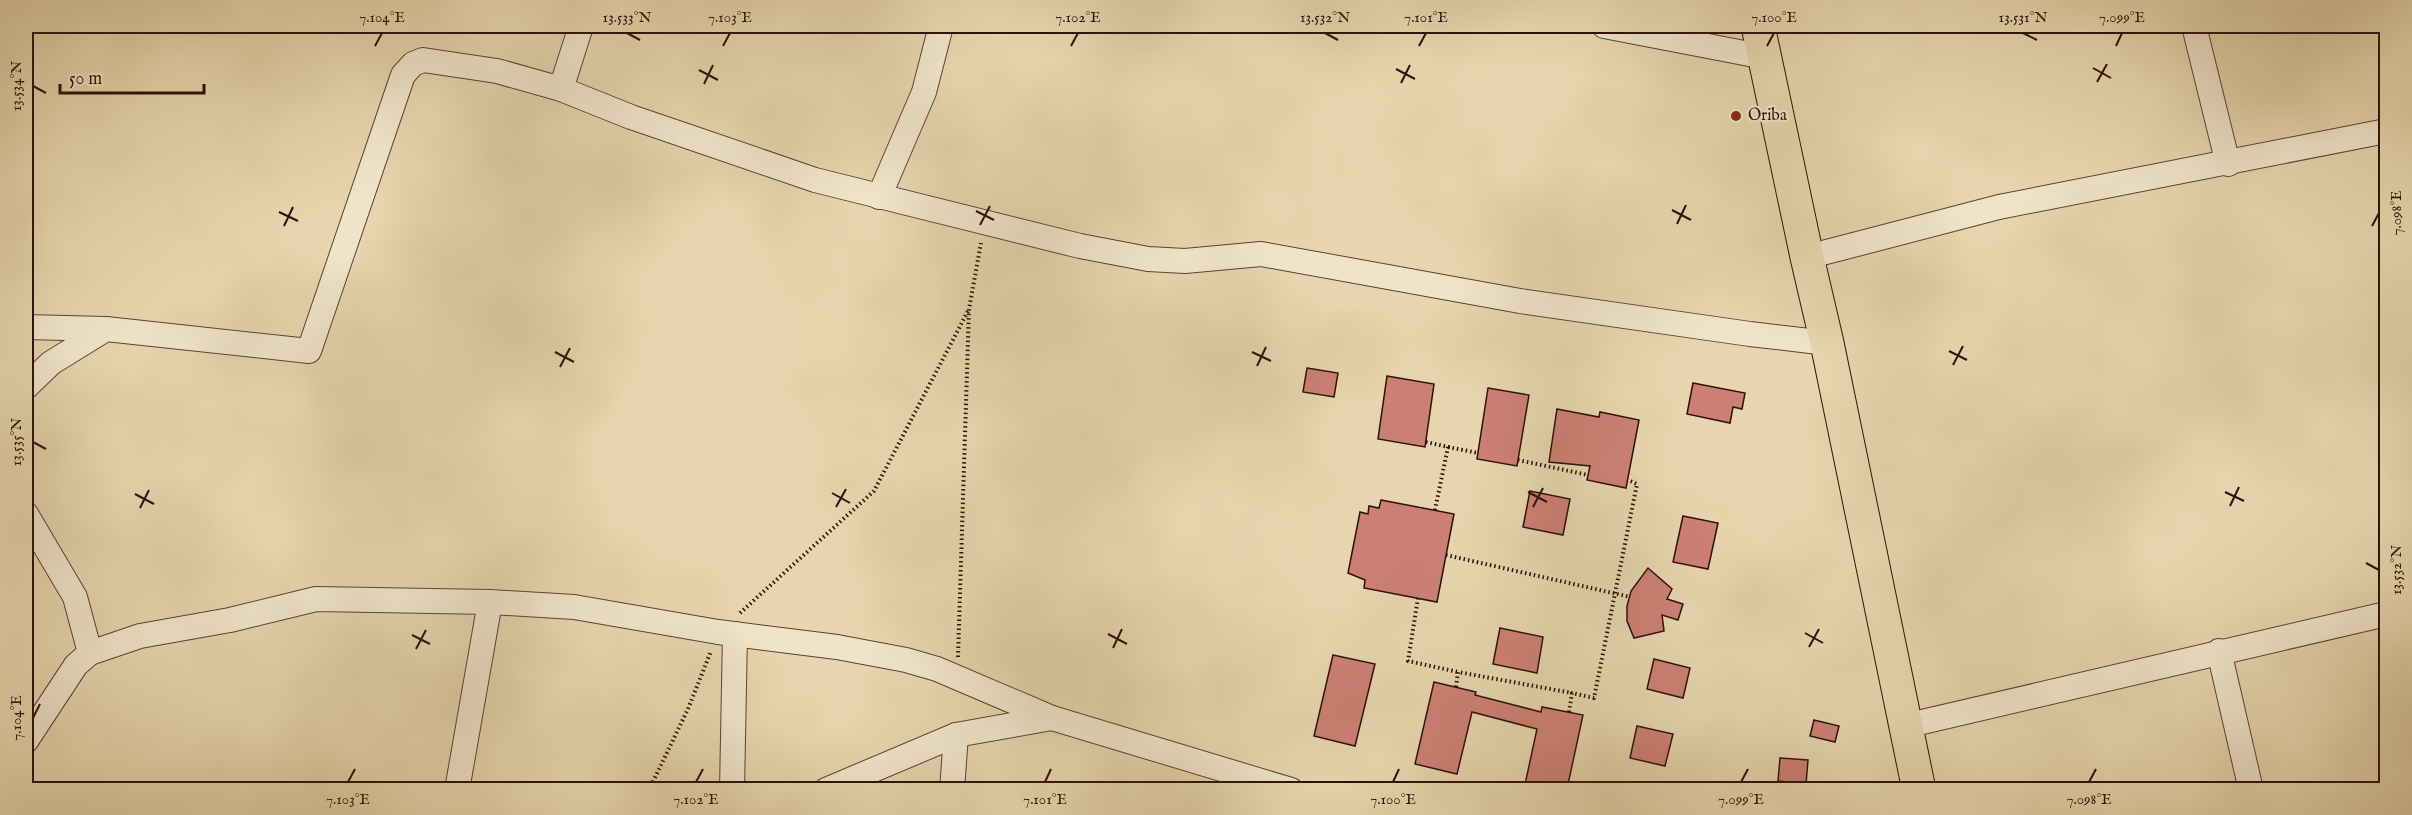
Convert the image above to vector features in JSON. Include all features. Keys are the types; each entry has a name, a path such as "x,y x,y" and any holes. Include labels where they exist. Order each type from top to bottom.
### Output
{"highway":[{"path":"1758,26 1806,257 1827,343 1919,789"}],"street":[{"path":"561,89 581,26"},
{"path":"879,197 924,92 941,26"},
{"path":"1604,26 1765,57"},
{"path":"2194,26 2228,164"},
{"path":"26,327 106,329 308,352 312,348 403,75 407,69 423,60 497,72 561,89 631,117 767,165 879,197 984,224 1148,259 1185,261 1261,255 1520,301 1827,343"},
{"path":"1806,257 1999,207 2228,164 2386,131"},
{"path":"26,387 51,363 106,329"},
{"path":"26,514 75,597 90,653"},
{"path":"26,741 76,665 90,653 140,636 230,620 316,599 490,602 574,607 906,660 958,676 1052,718 1291,789"},
{"path":"457,789 490,602"},
{"path":"1905,726 2219,651 2386,614"},
{"path":"727,633 732,789"},
{"path":"2219,651 2251,789"},
{"path":"826,789 956,735 1052,718"},
{"path":"952,789 956,735"}],"path":[{"path":"958,676 969,309 984,224"},
{"path":"649,789 727,633 874,491 969,309"},
{"path":"1426,442 1478,453"},
{"path":"1436,510 1448,447"},
{"path":"1518,460 1588,475"},
{"path":"1418,598 1408,661 1594,698 1637,484 1628,480"},
{"path":"1446,555 1629,597"},
{"path":"1456,687 1458,672"},
{"path":"1569,712 1572,693"}],"building":[{"path":"1307,368 1338,373 1334,397 1303,392"},
{"path":"1387,376 1434,384 1425,447 1378,439"},
{"path":"1693,383 1745,393 1742,409 1733,407 1730,423 1687,414"},
{"path":"1488,388 1529,395 1517,466 1477,459"},
{"path":"1557,409 1599,417 1600,412 1639,420 1626,488 1587,480 1590,466 1549,462"},
{"path":"1530,491 1570,499 1563,535 1523,527"},
{"path":"1381,500 1454,514 1437,602 1364,588 1365,580 1348,573 1360,512 1368,514 1369,506 1379,508"},
{"path":"1683,516 1718,523 1708,569 1673,562"},
{"path":"1648,568 1672,589 1667,599 1683,604 1678,620 1662,615 1664,631 1634,638 1627,621 1627,606 1631,591"},
{"path":"1500,628 1543,637 1537,673 1493,664"},
{"path":"1333,655 1375,664 1355,746 1314,736"},
{"path":"1654,659 1690,668 1683,698 1647,689"},
{"path":"1434,682 1541,712 1542,707 1583,715 1567,789 1524,789 1537,729 1472,712 1457,774 1415,764"},
{"path":"1814,720 1839,726 1835,742 1810,736"},
{"path":"1637,726 1673,734 1665,766 1630,758"},
{"path":"1780,758 1808,760 1806,784 1778,781"}],"place":[{"name":"Oriba","path":"1736,116"}]}
